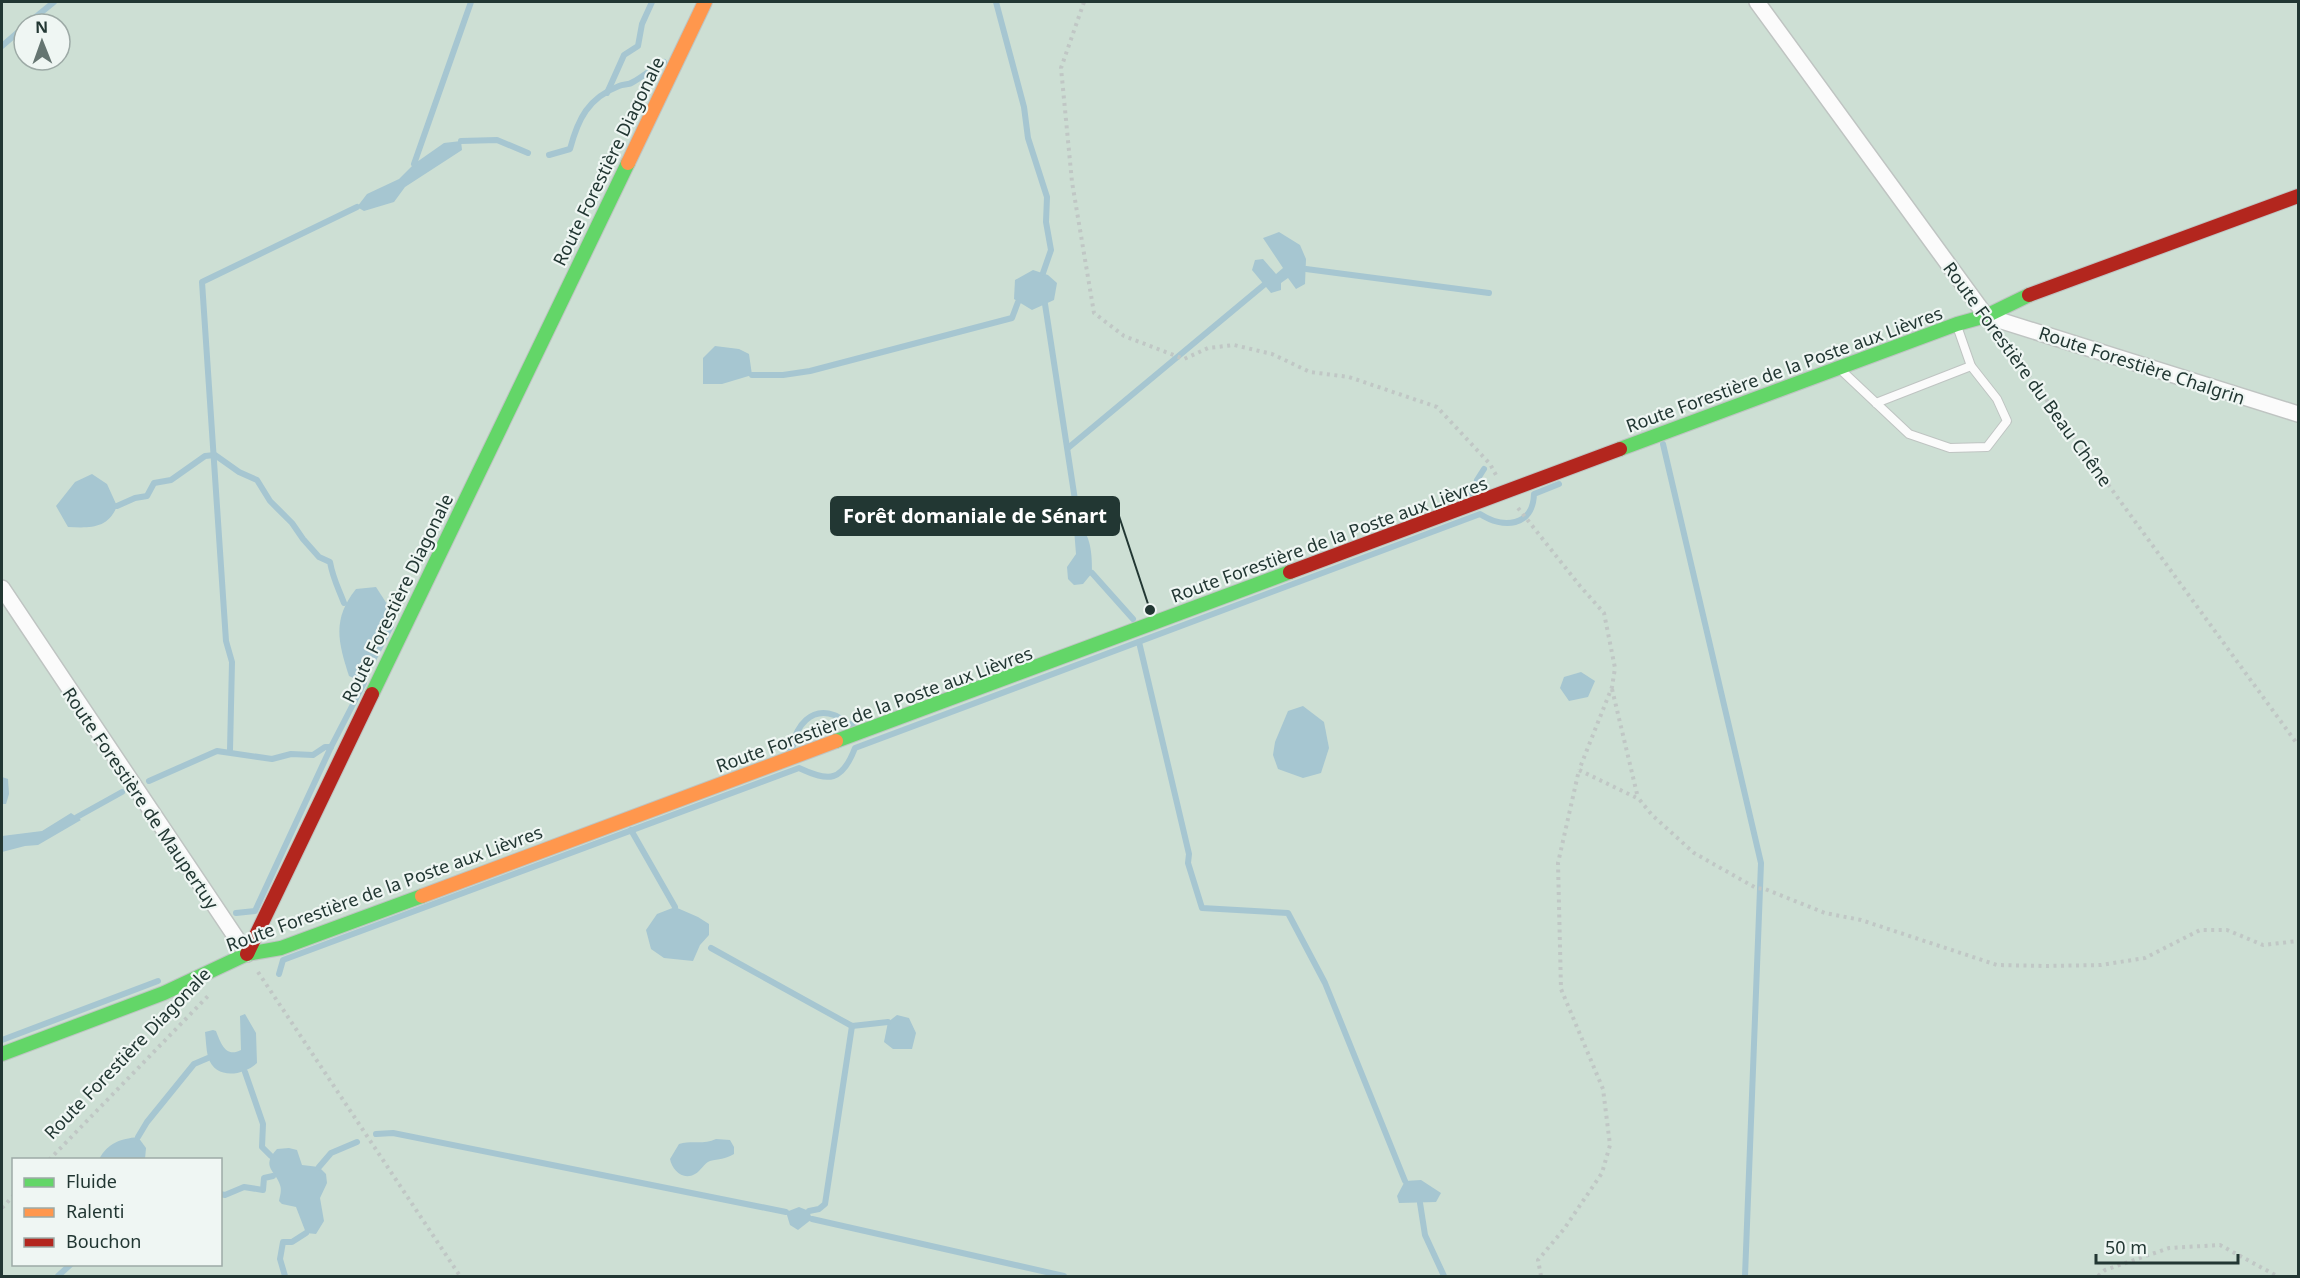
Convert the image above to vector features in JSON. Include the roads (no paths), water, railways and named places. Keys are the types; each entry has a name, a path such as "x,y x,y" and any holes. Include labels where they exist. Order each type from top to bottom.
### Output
{"street":[{"name":"Route Forestière Diagonale","path":"247,954 705,2"},
{"name":"Route Forestière du Beau Chêne","path":"1757,2 1986,316"},
{"name":"Route Forestière de la Poste aux Lièvres","path":"2,1054 164,993 247,954 281,948 1957,324 1986,316 2022,298 2298,196"},
{"name":"Route Forestière Chalgrin","path":"1986,316 2298,414"},
{"name":"Route Forestière de Maupertuy","path":"2,588 247,954"}],"lane":[{"path":"1839,368 1909,434 1950,448 1987,447 2007,421 1997,399 1971,366 1957,324"},
{"path":"1876,403 1971,366"}],"water":[{"path":"461,141 462,150 405,187 394,202 364,211 357,207 367,194 399,179 414,164 444,143"},
{"path":"1279,232 1300,245 1306,259 1305,284 1296,289 1288,278 1281,283 1281,290 1271,293 1252,270 1255,260 1263,259 1276,274 1283,268 1263,238"},
{"path":"1033,270 1048,275 1057,283 1054,300 1032,310 1014,299 1015,280"},
{"path":"715,346 739,349 749,354 752,375 722,384 703,384 703,358"},
{"path":"92,474 107,484 117,506 109,519 97,526 68,527 56,506 75,482"},
{"path":"1079,526 1089,541 1092,573 1083,584 1074,585 1068,579 1067,567 1076,554 1074,529"},
{"path":"376,587 387,604 394,627 364,683 349,676 340,641 340,621 348,600 356,589"},
{"path":"1581,672 1595,681 1588,697 1569,701 1560,688 1564,677"},
{"path":"1303,706 1324,722 1329,748 1321,773 1303,778 1278,769 1273,755 1275,742 1288,711"},
{"path":"2,777 8,779 9,794 6,804 2,804"},
{"path":"71,813 81,820 38,845 2,852 2,836 42,831"},
{"path":"675,907 709,924 709,935 700,945 693,961 664,958 651,949 646,930 657,914"},
{"path":"245,1014 256,1033 257,1063 237,1073 223,1072 212,1064 208,1057 205,1032 216,1031 222,1045 228,1051 241,1050 240,1016"},
{"path":"897,1015 909,1018 916,1033 912,1049 893,1049 884,1042 888,1022"},
{"path":"138,1137 146,1148 145,1158 100,1158 106,1149 126,1139"},
{"path":"716,1139 730,1140 734,1147 734,1154 708,1162 691,1176 682,1175 673,1167 670,1159 679,1144"},
{"path":"277,1149 297,1150 302,1165 319,1167 326,1174 327,1183 320,1198 324,1221 316,1234 306,1233 296,1207 282,1204 279,1201 281,1187 269,1165"},
{"path":"1421,1180 1441,1193 1436,1202 1399,1203 1397,1196 1405,1181"},
{"path":"799,1207 809,1211 812,1219 798,1230 790,1225 786,1212"}],"waterway":[{"path":"42,12 54,2"},
{"path":"414,164 471,2"},
{"path":"607,93 624,55 638,46 642,24 652,2"},
{"path":"996,2 1024,107 1028,138 1047,197 1046,222 1051,250 1043,273"},
{"path":"2,46 12,37"},
{"path":"549,155 570,149 581,119 599,97 619,86 631,83 664,62"},
{"path":"461,141 497,140 528,153"},
{"path":"230,750 232,662 226,641 202,282 357,207"},
{"path":"1306,269 1489,293"},
{"path":"1068,448 1265,284"},
{"path":"752,375 783,375 810,371 1012,318 1018,302"},
{"path":"1045,304 1079,526"},
{"path":"1663,444 1761,863 1745,1276"},
{"path":"117,506 135,498 147,496 154,483 171,480 205,456 215,455 239,472 257,480 270,501 292,523 319,557 330,562 344,603"},
{"path":"1469,495 1475,493 1477,480 1484,469"},
{"path":"279,974 283,960 799,768 819,776 833,776 845,767 855,748 1480,514 1498,522 1507,523 1523,519 1532,505 1534,494 1559,484"},
{"path":"1092,573 1133,619"},
{"path":"1139,642 1189,854 1188,863 1202,908 1288,913 1325,983 1405,1181"},
{"path":"236,913 255,911 331,747 364,683"},
{"path":"788,748 793,746 801,725 812,716 826,713 852,725 857,723"},
{"path":"149,781 217,751 272,759 291,754 313,755 325,747 331,747"},
{"path":"77,817 122,792"},
{"path":"631,830 675,907"},
{"path":"711,948 852,1026 888,1022"},
{"path":"2,1040 158,981"},
{"path":"809,1211 819,1209 825,1204 852,1026"},
{"path":"138,1137 147,1122 194,1064 208,1058"},
{"path":"245,1072 263,1124 262,1147 271,1156"},
{"path":"376,1134 393,1133 786,1212"},
{"path":"319,1167 331,1153 357,1142"},
{"path":"222,1194 244,1187 263,1190 264,1178 273,1176"},
{"path":"1420,1203 1425,1235 1444,1276"},
{"path":"812,1219 1064,1276"},
{"path":"285,1276 280,1259 283,1242 292,1242 306,1233"},
{"path":"58,1276 69,1266"}],"place":[{"name":"Forêt domaniale de Sénart","path":"1150,610"}]}
